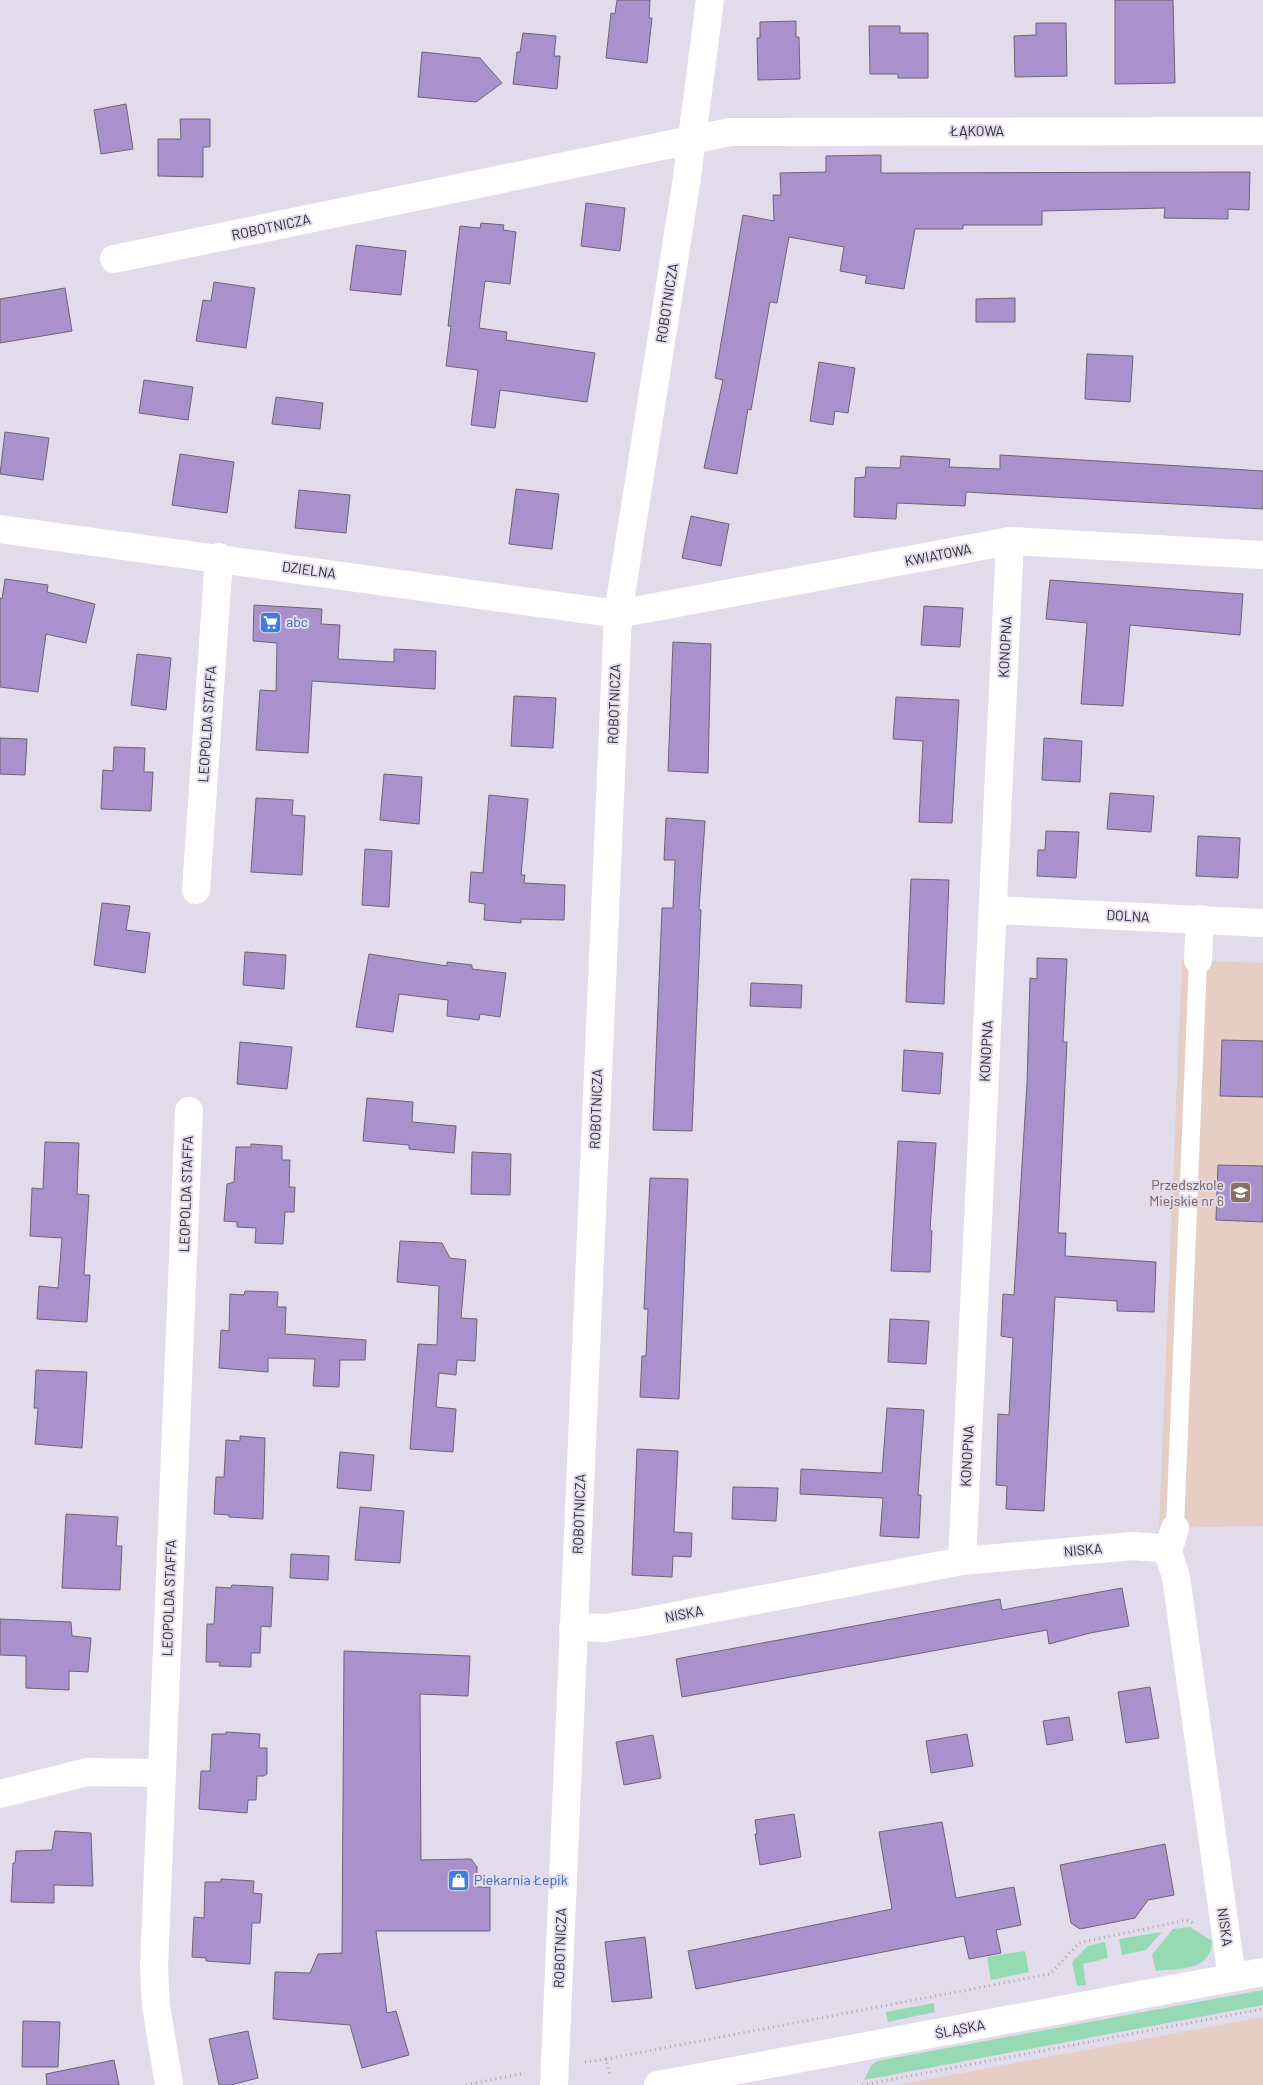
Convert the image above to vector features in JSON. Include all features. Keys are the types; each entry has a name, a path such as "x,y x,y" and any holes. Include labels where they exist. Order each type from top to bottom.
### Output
{"street":[{"name":"ROBOTNICZA","path":"554,2085 618,614 692,138 710,0"},
{"name":"ŁĄKOWA","path":"692,138 730,132 1263,131"},
{"name":"ROBOTNICZA","path":"114,259 670,145 692,138"},
{"name":"DZIELNA","path":"0,529 618,614"},
{"name":"KWIATOWA","path":"618,614 1010,541 1263,554"},
{"name":"KONOPNA","path":"962,1562 1010,541"},
{"name":"LEOPOLDA STAFFA","path":"196,890 219,558"},
{"name":"DOLNA","path":"993,910 1263,923"},
{"path":"1198,960 1200,919"},
{"name":"LEOPOLDA STAFFA","path":"169,2085 154,1986 189,1111"},
{"name":"NISKA","path":"573,1627 605,1628 634,1624 962,1562 1134,1546 1153,1547 1171,1540 1232,1978"},
{"path":"0,1794 88,1772 162,1774"},
{"name":"ŚLĄSKA","path":"658,2085 1263,1972"}],"lane":[{"path":"1171,1540 1198,960"}],"path":[{"path":"579,2063 1050,1974 1079,1943 1186,1920 1202,1927"},
{"path":"862,2085 1263,2010"},
{"path":"606,2059 610,2076"},
{"path":"466,2085 528,2073"}],"shaded area":[{"path":"1182,960 1263,963 1263,1526 1159,1528"},
{"path":"1263,2017 1263,2085 899,2085 946,2076"}],"green space":[{"path":"1190,1927 1212,1941 1206,1958 1192,1966 1156,1971 1152,1955 1173,1929"},
{"path":"1162,1932 1146,1950 1122,1955 1119,1939"},
{"path":"1105,1942 1108,1958 1083,1964 1086,1985 1077,1986 1072,1962 1088,1946"},
{"path":"1025,1951 1029,1972 991,1980 987,1957"},
{"path":"1263,1990 1263,2005 864,2080 871,2066 877,2061"},
{"path":"934,2003 935,2012 888,2022 886,2012"}],"building":[{"path":"617,0 650,0 649,18 652,18 647,63 606,58 611,13 615,14"},
{"path":"1115,0 1173,0 1175,83 1115,84"},
{"path":"796,21 796,37 799,37 800,79 758,80 757,38 760,38 760,22"},
{"path":"1036,23 1066,23 1067,76 1015,77 1014,36 1036,35"},
{"path":"869,26 900,26 900,33 928,33 928,78 898,78 898,74 870,74"},
{"path":"523,33 556,36 554,56 560,56 557,89 513,84 517,52 520,52"},
{"path":"422,52 480,58 502,83 476,102 418,97"},
{"path":"126,104 133,149 101,154 94,110"},
{"path":"180,119 210,119 210,147 203,147 203,177 158,176 158,139 181,139"},
{"path":"881,155 881,173 1250,172 1249,210 1228,209 1228,219 1164,218 1165,208 1042,211 1042,225 963,225 963,229 915,229 904,289 865,283 867,276 840,271 844,247 789,237 777,303 770,302 751,410 748,409 737,474 704,468 723,380 715,378 743,215 774,221 773,195 781,195 780,173 826,172 826,156"},
{"path":"586,203 625,208 620,251 581,246"},
{"path":"481,223 504,225 503,230 516,232 510,284 485,281 479,328 507,332 506,340 595,353 587,402 500,390 495,428 471,425 478,370 446,366 451,326 448,326 460,226 480,228"},
{"path":"356,245 406,251 401,295 350,290"},
{"path":"214,282 255,288 246,348 196,341 203,300 211,301"},
{"path":"65,288 72,331 0,343 0,299"},
{"path":"1015,298 1015,322 976,322 976,299"},
{"path":"1087,354 1133,356 1130,402 1085,399"},
{"path":"819,362 855,368 848,413 835,411 833,425 810,421"},
{"path":"144,380 193,387 188,420 139,413"},
{"path":"276,397 323,403 320,429 272,424"},
{"path":"5,432 49,438 43,480 0,474"},
{"path":"180,454 234,462 227,513 172,505"},
{"path":"1000,455 1263,471 1263,509 966,492 965,506 897,503 896,519 854,517 855,478 865,477 866,467 900,468 901,456 950,459 949,467 1000,469"},
{"path":"516,489 559,494 552,549 509,544"},
{"path":"299,490 350,495 346,533 295,528"},
{"path":"691,516 729,524 721,566 682,558"},
{"path":"5,579 48,585 47,592 95,604 86,643 46,634 38,692 0,687 0,598 2,599"},
{"path":"1050,580 1243,594 1240,635 1130,625 1123,706 1081,704 1087,623 1046,619"},
{"path":"254,605 322,609 321,624 340,625 338,659 394,662 394,649 436,651 435,689 312,681 308,753 256,750 260,690 276,691 277,643 253,641"},
{"path":"924,606 963,608 960,647 921,645"},
{"path":"673,642 711,644 708,773 668,771"},
{"path":"137,654 171,658 166,710 131,705"},
{"path":"514,696 556,698 553,748 511,746"},
{"path":"896,697 959,700 952,823 919,822 923,741 893,739"},
{"path":"0,738 27,739 25,775 0,774"},
{"path":"1044,738 1082,741 1080,782 1042,780"},
{"path":"114,747 145,748 144,772 153,772 151,811 101,809 103,770 113,771"},
{"path":"384,774 422,777 419,824 380,820"},
{"path":"1110,793 1154,796 1151,832 1107,829"},
{"path":"489,795 528,799 521,875 525,875 524,883 565,885 564,920 521,919 521,923 484,920 485,904 469,902 471,872 483,873"},
{"path":"256,798 293,800 292,815 305,816 302,875 251,872"},
{"path":"666,818 705,821 699,909 701,910 692,1131 653,1130 662,908 673,908 675,860 664,860"},
{"path":"1046,831 1079,832 1076,878 1037,876 1038,850 1045,850"},
{"path":"1198,836 1240,838 1238,878 1196,876"},
{"path":"365,849 392,851 389,907 362,905"},
{"path":"911,879 949,880 944,1004 906,1002"},
{"path":"102,903 130,906 126,930 150,933 145,973 94,965"},
{"path":"245,952 286,955 284,989 243,985"},
{"path":"369,954 447,966 447,962 472,965 472,969 506,973 500,1017 480,1014 479,1020 447,1016 448,1000 399,994 393,1032 356,1027"},
{"path":"1037,958 1067,959 1063,1042 1067,1042 1058,1233 1066,1233 1065,1256 1156,1262 1154,1312 1117,1311 1117,1301 1055,1297 1044,1511 1006,1509 1007,1486 996,1485 998,1414 1009,1415 1013,1338 1001,1336 1003,1294 1014,1295 1027,1084 1030,978 1037,979"},
{"path":"751,983 802,985 801,1008 750,1006"},
{"path":"1222,1040 1263,1041 1263,1097 1220,1096"},
{"path":"240,1042 292,1047 287,1089 237,1084"},
{"path":"904,1050 943,1053 940,1094 902,1091"},
{"path":"367,1098 413,1102 412,1122 456,1126 454,1153 409,1149 409,1145 363,1141"},
{"path":"898,1141 936,1143 930,1230 932,1231 930,1272 891,1271"},
{"path":"45,1142 79,1143 77,1194 89,1195 84,1275 90,1275 87,1322 37,1319 39,1286 58,1288 62,1238 30,1236 32,1188 43,1189"},
{"path":"251,1144 282,1146 282,1160 290,1160 289,1187 295,1187 294,1212 285,1212 283,1244 255,1243 256,1228 237,1227 237,1222 224,1221 227,1184 234,1182 236,1147 251,1147"},
{"path":"472,1152 511,1154 510,1195 471,1194"},
{"name":"Przedszkole Miejskie nr 6","path":"1218,1165 1263,1166 1263,1222 1216,1220"},
{"path":"650,1178 688,1179 679,1399 640,1397 642,1356 646,1356 648,1309 644,1309"},
{"path":"400,1241 442,1243 450,1258 466,1260 461,1318 477,1319 475,1361 457,1360 456,1375 439,1373 436,1407 456,1409 453,1452 410,1449 418,1344 437,1345 439,1286 397,1282"},
{"path":"245,1291 278,1292 277,1307 286,1307 285,1334 366,1340 365,1360 340,1360 339,1387 313,1386 315,1359 268,1358 268,1372 219,1368 221,1330 229,1331 230,1294 244,1295"},
{"path":"890,1319 929,1321 926,1364 888,1362"},
{"path":"36,1370 87,1372 82,1448 35,1444 38,1408 34,1408"},
{"path":"887,1408 924,1410 918,1495 921,1495 919,1538 880,1536 883,1498 800,1494 801,1469 882,1473"},
{"path":"240,1436 265,1438 263,1519 214,1514 216,1477 224,1477 226,1440 240,1441"},
{"path":"637,1449 678,1451 674,1532 692,1533 691,1557 673,1556 672,1577 632,1575"},
{"path":"340,1452 374,1455 371,1491 337,1488"},
{"path":"733,1487 778,1488 776,1521 732,1519"},
{"path":"360,1507 404,1511 400,1563 355,1560"},
{"path":"66,1514 118,1517 116,1546 122,1546 120,1590 62,1588"},
{"path":"291,1554 329,1556 328,1580 290,1578"},
{"path":"232,1585 273,1587 271,1627 261,1626 260,1653 251,1653 251,1667 219,1666 220,1662 206,1662 207,1624 214,1624 216,1587 231,1588"},
{"path":"1122,1588 1129,1626 1090,1633 1049,1644 1047,1630 682,1697 676,1659 1000,1599 1002,1610"},
{"path":"0,1619 71,1622 72,1636 91,1638 88,1672 69,1671 69,1690 26,1688 26,1656 0,1655"},
{"path":"344,1651 470,1656 468,1696 420,1694 421,1860 471,1859 477,1867 477,1887 490,1887 490,1931 376,1931 387,2013 396,2011 409,2055 362,2068 350,2025 273,2019 275,1972 310,1973 318,1954 342,1953"},
{"path":"1150,1687 1159,1738 1126,1743 1118,1692"},
{"path":"1069,1717 1073,1740 1047,1745 1043,1721"},
{"path":"226,1732 260,1734 259,1748 267,1748 267,1774 257,1776 256,1800 248,1800 247,1813 199,1809 201,1771 210,1771 212,1734 226,1734"},
{"path":"967,1734 973,1766 931,1773 926,1741"},
{"path":"653,1735 661,1778 624,1785 616,1742"},
{"path":"794,1814 801,1857 760,1865 755,1834 757,1834 755,1820"},
{"path":"942,1822 956,1898 1014,1887 1021,1925 996,1930 1001,1953 969,1959 964,1936 696,1989 688,1951 892,1909 879,1832"},
{"path":"55,1831 91,1833 93,1886 54,1885 54,1903 11,1902 13,1863 15,1863 16,1851 52,1850"},
{"path":"1165,1844 1174,1895 1148,1900 1135,1918 1080,1929 1071,1923 1060,1865"},
{"path":"221,1879 254,1881 253,1893 262,1894 260,1923 252,1923 250,1964 206,1961 206,1958 192,1957 194,1917 204,1918 205,1882 221,1882"},
{"path":"645,1937 652,1998 612,2002 605,1942"},
{"path":"23,2021 60,2022 58,2067 22,2067"},
{"path":"248,2031 258,2078 231,2085 219,2085 209,2039"},
{"path":"114,2060 119,2085 47,2085 46,2074"}],"place":[{"name":"abc","path":"270,622"},
{"name":"Przedszkole Miejskie nr 6","path":"1240,1193"},
{"name":"Piekarnia Łepik","path":"458,1880"}]}
